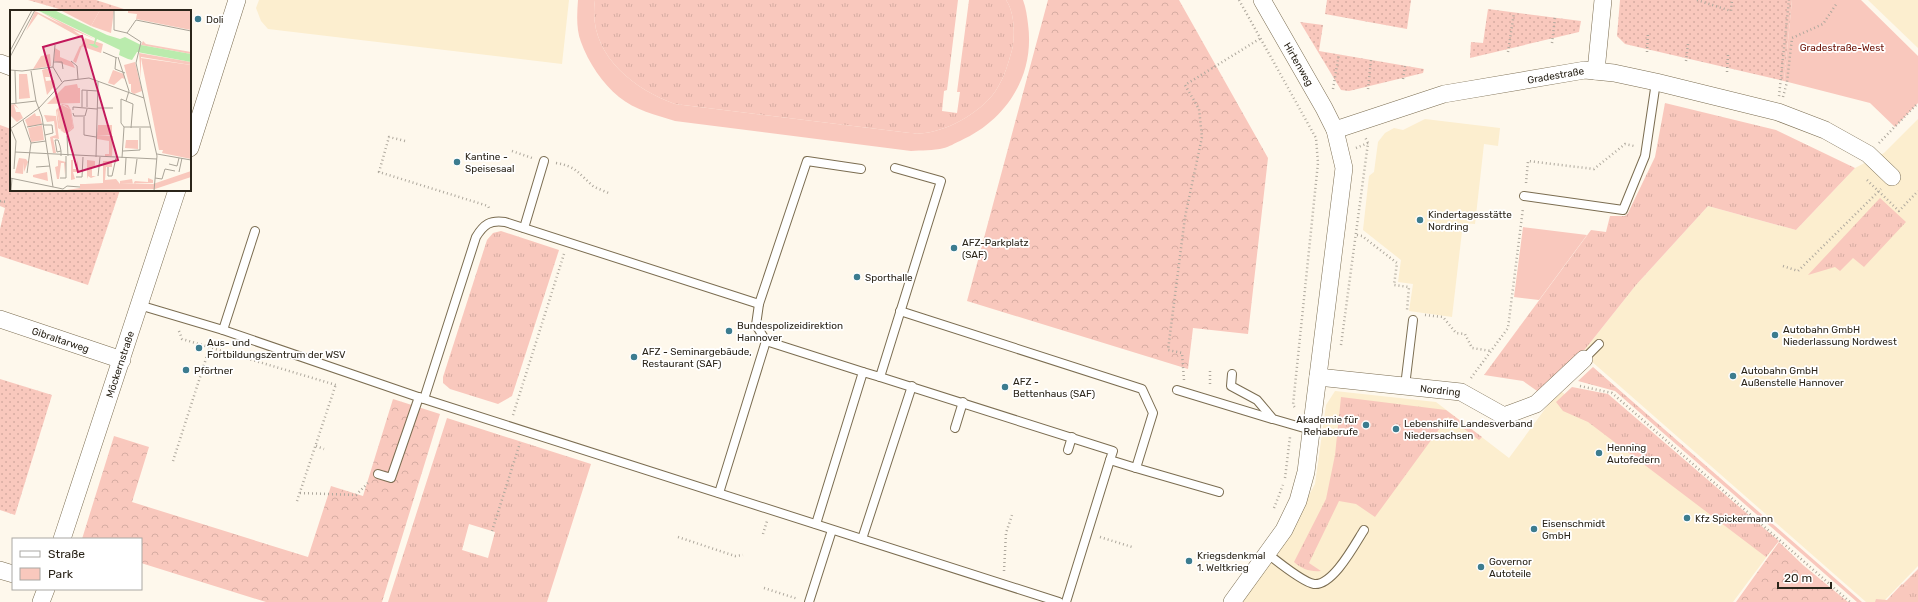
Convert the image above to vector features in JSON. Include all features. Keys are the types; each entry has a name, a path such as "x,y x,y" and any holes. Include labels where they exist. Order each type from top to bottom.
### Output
{"street":[{"path":"191,142 193,131 237,0"},
{"name":"Hirtenweg","path":"1262,0 1335,130"},
{"path":"1596,71 1603,0"},
{"path":"0,63 10,67"},
{"name":"Gradestraße","path":"1335,130 1444,94 1585,70 1656,82 1778,112 1825,130 1868,154 1892,177"},
{"path":"1232,602 1284,530 1298,501 1306,472 1344,168 1335,130"},
{"name":"Möckernstraße","path":"62,538 122,360 176,191"},
{"name":"Gibraltarweg","path":"0,319 122,360"},
{"name":"Nordring","path":"1318,377 1461,392 1504,416 1536,404 1584,359"},
{"path":"0,570 12,574"},
{"path":"41,602 46,590"}],"lane":[{"path":"1524,196 1623,210 1645,156 1656,82"},
{"path":"524,228 544,161"},
{"path":"861,169 806,161 759,304 756,325 766,341 963,402 1113,451 1066,602"},
{"path":"880,377 941,182 895,168"},
{"path":"378,474 391,478 421,398 476,236 482,226 493,221 505,222 759,304"},
{"path":"219,329 255,231"},
{"path":"139,305 219,329 523,431 1059,602"},
{"path":"900,311 1142,389 1153,413 1136,468"},
{"path":"1405,386 1413,317"},
{"path":"719,493 766,341"},
{"path":"1584,359 1599,344"},
{"path":"816,524 863,372"},
{"path":"1232,374 1231,386 1257,400 1273,419"},
{"path":"862,539 912,386"},
{"path":"1181,391 1311,430"},
{"path":"955,428 963,402"},
{"path":"1068,450 1072,437"},
{"path":"1110,460 1220,492"},
{"path":"806,601 832,530"},
{"path":"1268,554 1291,571 1313,584 1322,583 1332,578 1364,530"},
{"path":"1065,575 1074,578"}],"path":[{"path":"1239,0 1316,138 1318,163 1285,480 1271,514"},
{"path":"1697,0 1731,11 1732,0"},
{"path":"1778,112 1789,0"},
{"path":"1778,112 1787,82 1792,38 1823,24 1837,3"},
{"path":"1508,52 1514,13"},
{"path":"1552,43 1554,18"},
{"path":"1647,52 1648,33"},
{"path":"1181,391 1182,352 1168,350 1184,217 1202,138 1200,109 1185,85 1267,35"},
{"path":"1686,61 1688,44"},
{"path":"1333,91 1340,54"},
{"path":"1727,72 1728,55"},
{"path":"1368,89 1371,60"},
{"path":"1403,79 1405,66"},
{"path":"1868,154 1918,103"},
{"path":"405,141 390,137 379,172 488,206 493,221"},
{"path":"1467,384 1508,328 1528,161 1594,169 1625,144 1646,147"},
{"path":"512,151 544,161 567,165 580,172 594,186 610,194"},
{"path":"1783,266 1798,271 1892,177"},
{"path":"1867,180 1898,211 1918,191"},
{"path":"0,201 7,202"},
{"path":"1357,235 1362,236 1397,264 1394,285 1409,287 1406,313 1413,317"},
{"path":"510,426 568,242"},
{"path":"1421,315 1443,317 1456,333 1465,334 1472,348 1491,351"},
{"path":"173,462 210,347 219,329"},
{"path":"182,338 336,385"},
{"path":"297,501 341,371"},
{"path":"1559,382 1612,393 1850,602"},
{"path":"1293,405 1311,430"},
{"path":"492,531 523,431"},
{"path":"316,446 324,449"},
{"path":"300,493 356,495 378,474"},
{"path":"995,582 1004,574 1006,533 1012,515"},
{"path":"1087,533 1132,547"},
{"path":"678,537 735,556 743,555"},
{"path":"764,588 806,601"}],"shaded area":[{"path":"259,0 569,0 562,64 268,29 261,21 256,8"},
{"path":"1868,0 1918,0 1918,48"},
{"name":"Kindertagesstätte Nordring","path":"1425,119 1500,128 1498,146 1484,144 1475,224 1463,223 1452,317 1409,311 1413,284 1398,282 1401,260 1363,230 1369,176 1374,172 1378,142 1385,133 1394,128 1403,130"},
{"path":"1918,119 1918,566 1883,602 1866,602 1582,353 1636,285 1708,206 1796,230 1855,168 1884,153"},
{"path":"1559,390 1774,547 1733,602 1242,602 1277,553 1315,484 1326,405 1335,391 1436,402 1509,458"}],"green space":[{"path":"28,0 96,0 127,10 63,10"},
{"path":"578,0 595,0 594,19 598,36 605,52 616,66 628,78 643,88 675,104 910,133 923,133 945,128 966,118 976,111 985,103 998,87 1011,55 1013,44 1013,18 1006,0 1023,0 1028,24 1029,43 1027,61 1022,78 1014,94 1004,108 991,121 977,132 960,141 948,147 936,150 911,151 675,121 639,109 625,102 613,92 602,79 588,57 581,42 578,32"},
{"path":"595,0 958,0 947,90 944,91 942,111 957,113 960,92 957,92 969,0 1006,0 1013,18 1014,38 1008,65 1003,78 998,87 985,103 966,118 945,128 923,133 910,133 675,104 659,97 628,78 605,52 598,36 594,19"},
{"path":"1048,0 1179,0 1268,158 1248,334 1193,328 1188,369 967,301"},
{"path":"1327,0 1411,0 1407,29 1325,14"},
{"path":"1620,0 1792,0 1784,81 1625,44 1617,36"},
{"name":"Gradestraße-West","path":"1792,0 1861,0 1918,56 1918,103 1895,127 1870,103 1784,81"},
{"path":"1488,9 1581,21 1579,32 1470,58 1471,42 1483,43"},
{"path":"1300,22 1323,25 1319,51 1424,69 1423,73 1349,91 1341,90"},
{"path":"1665,103 1776,130 1855,168 1796,230 1708,206 1636,285 1582,353 1540,393 1523,381 1484,375 1591,230 1606,232 1610,216 1625,216 1628,213 1655,157"},
{"path":"0,125 10,129 10,191 120,191 88,285 0,256 0,229 5,208 0,206"},
{"path":"1880,198 1906,222 1864,267 1853,258 1840,271 1835,267 1808,275"},
{"path":"1523,227 1587,235 1539,300 1514,297"},
{"path":"501,231 559,250 512,396 498,404 450,389 443,383 443,377 487,240 493,233"},
{"path":"1593,367 1862,602 1857,602 1615,391 1578,381"},
{"path":"0,379 52,395 15,515 0,510"},
{"path":"1572,387 1608,394 1779,541 1766,557 1588,422 1563,411 1556,402"},
{"path":"1341,397 1446,410 1482,437 1479,440 1448,417 1375,517 1356,504 1339,501 1309,563 1321,571 1310,570 1303,568 1294,562 1326,499 1335,455"},
{"path":"393,399 440,414 382,602 266,602 142,563 142,538 82,538 114,436 149,447 132,502 308,557 331,486 363,496"},
{"path":"447,418 591,464 547,602 388,602","holes":["469,524 495,532 488,558 462,550"]},
{"path":"1779,542 1803,565 1848,602 1736,602"},
{"path":"1918,569 1918,602 1875,602 1876,599 1887,600 1902,584 1908,586 1903,584"}],"place":[{"name":"Doli","path":"198,19"},
{"name":"Kantine - Speisesaal","path":"457,162"},
{"name":"Kindertagesstätte Nordring","path":"1420,220"},
{"name":"AFZ-Parkplatz (SAF)","path":"954,248"},
{"name":"Sporthalle","path":"857,277"},
{"name":"Bundespolizeidirektion Hannover","path":"729,331"},
{"name":"Autobahn GmbH Niederlassung Nordwest","path":"1775,335"},
{"name":"Aus- und Fortbildungszentrum der WSV","path":"199,348"},
{"name":"AFZ - Seminargebäude, Restaurant (SAF)","path":"634,357"},
{"name":"Pförtner","path":"186,370"},
{"name":"Autobahn GmbH Außenstelle Hannover","path":"1733,376"},
{"name":"AFZ - Bettenhaus (SAF)","path":"1005,387"},
{"name":"Akademie für Rehaberufe","path":"1366,425"},
{"name":"Lebenshilfe Landesverband Niedersachsen","path":"1396,429"},
{"name":"Henning Autofedern","path":"1599,453"},
{"name":"Kfz Spickermann","path":"1687,518"},
{"name":"Eisenschmidt GmbH","path":"1534,529"},
{"name":"Kriegsdenkmal 1. Weltkrieg","path":"1189,561"},
{"name":"Governor Autoteile","path":"1481,567"}]}
